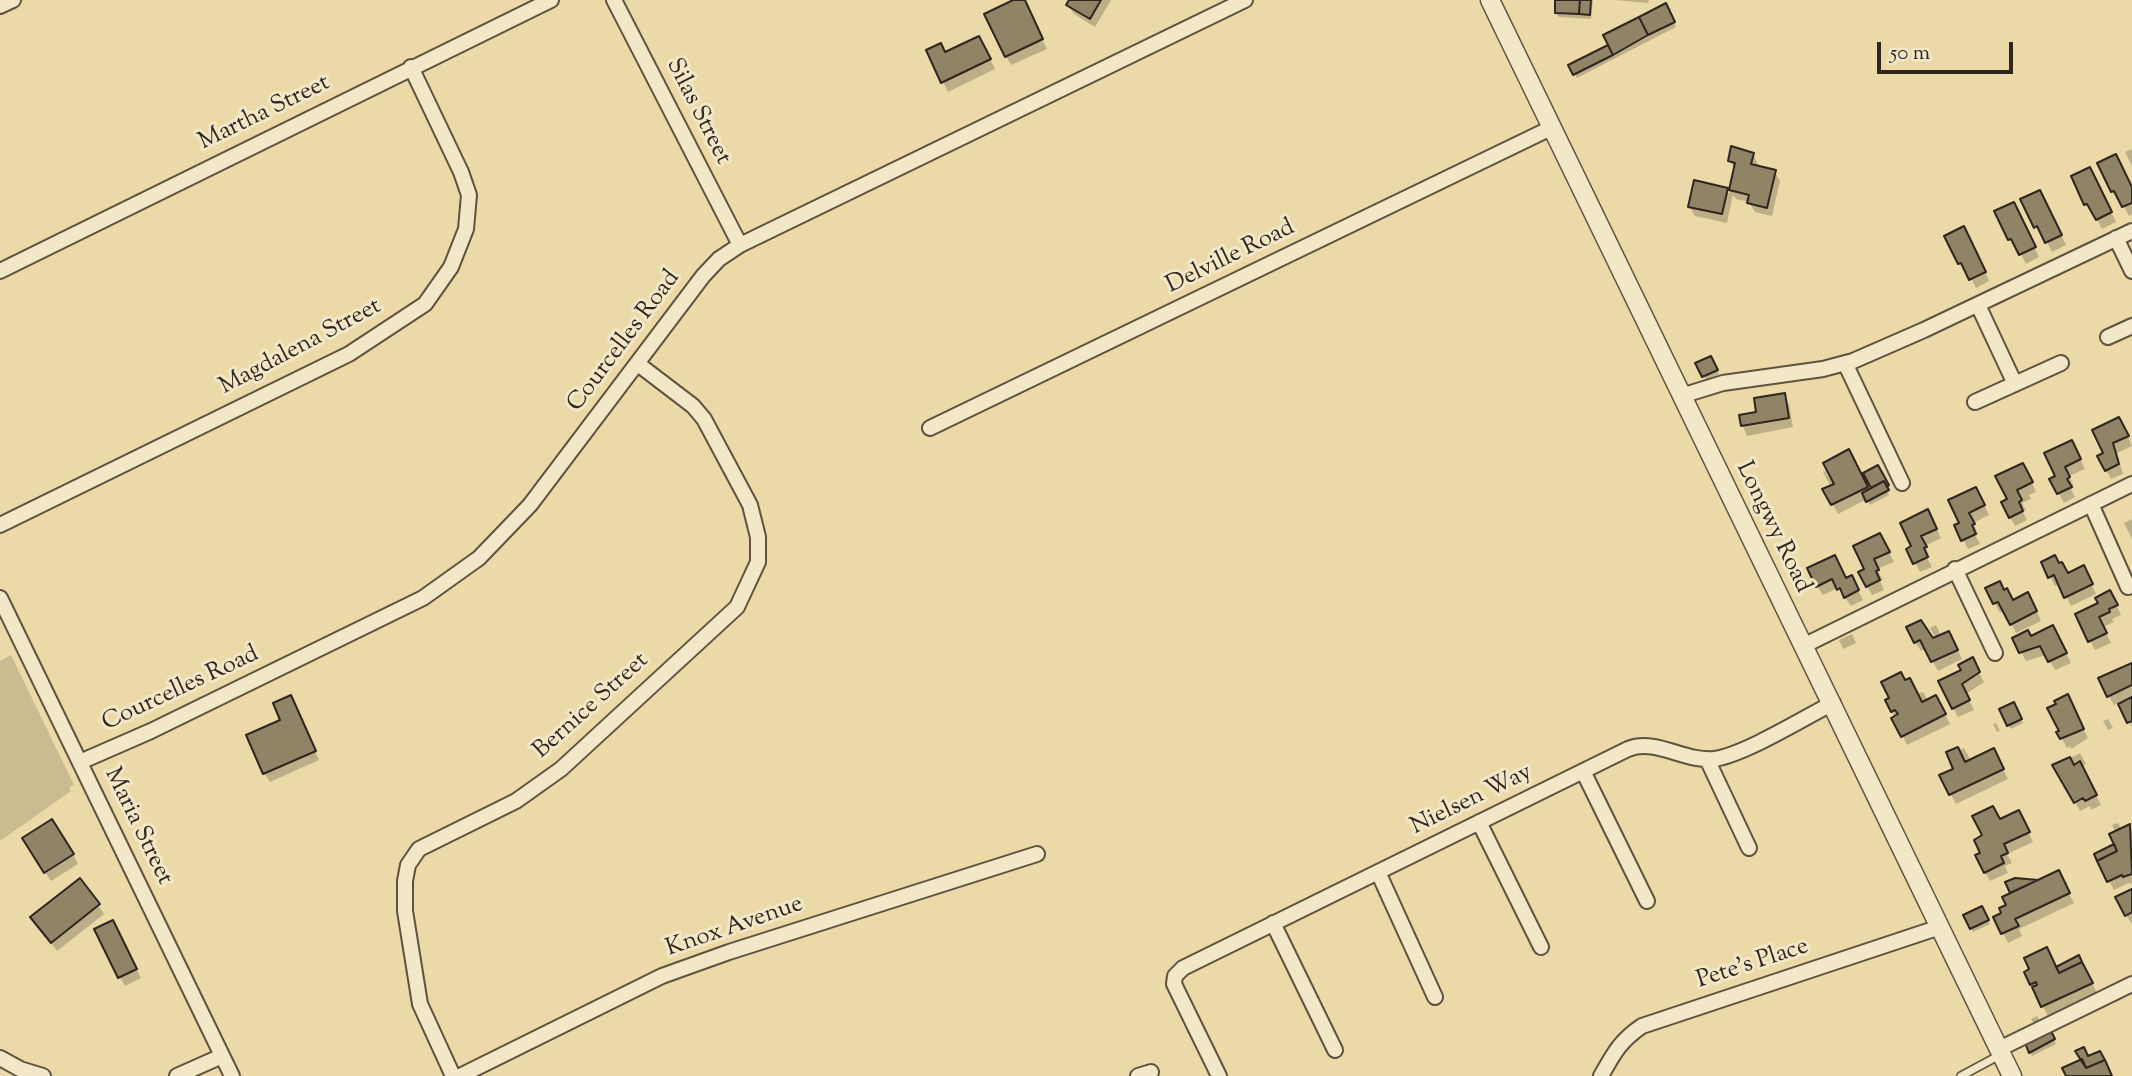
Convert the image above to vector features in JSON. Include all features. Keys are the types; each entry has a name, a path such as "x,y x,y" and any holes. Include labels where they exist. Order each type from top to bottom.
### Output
{"street":[{"path":"0,6 13,0"},
{"name":"Martha Street","path":"0,271 551,0"},
{"name":"Silas Street","path":"614,0 740,246"},
{"name":"Courcelles Road","path":"80,762 151,731 424,598 480,558 530,505 703,276 719,259 740,246 1245,0"},
{"name":"Longwy Road","path":"1490,0 2012,1076"},
{"name":"Magdalena Street","path":"0,525 349,354 425,304 451,267 466,229 469,195 461,172 411,67"},
{"name":"Delville Road","path":"930,428 1551,128"},
{"path":"1681,396 1723,383 1824,369 1845,363 1924,330 2132,231"},
{"path":"2116,238 2132,271"},
{"path":"1978,304 2015,384"},
{"path":"2108,337 2132,326"},
{"path":"1845,363 1902,483"},
{"path":"1975,402 2061,363"},
{"name":"Bernice Street","path":"453,1076 420,1004 405,911 408,865 419,849 516,801 561,769 737,607 758,562 758,537 750,506 710,428 693,406 638,364"},
{"path":"1803,646 2132,484"},
{"path":"2091,504 2128,587"},
{"path":"1955,569 1995,653"},
{"name":"Maria Street","path":"0,598 232,1076"},
{"name":"Nielsen Way","path":"1219,1076 1174,984 1175,976 1183,968 1628,749 1644,745 1707,759 1730,754 1833,703"},
{"path":"1707,759 1749,848"},
{"path":"1583,771 1647,901"},
{"path":"1479,822 1541,947"},
{"name":"Knox Avenue","path":"460,1076 662,976 1037,854"},
{"path":"1378,872 1435,997"},
{"path":"1273,923 1335,1050"},
{"name":"Pete's Place","path":"1601,1076 1616,1048 1625,1038 1643,1027 1940,927"},
{"path":"2000,1052 2132,984"},
{"path":"177,1076 222,1056"},
{"path":"0,1058 20,1069 43,1076"}],"lane":[{"path":"1961,1076 2000,1052"}],"shaded area":[{"path":"11,655 74,785 69,787 71,791 0,841 0,661"}],"building":[{"path":"1013,0 1025,0 1043,39 1005,57 984,14"},
{"path":"1069,0 1101,0 1090,19 1066,5"},
{"path":"1555,0 1580,0 1579,14 1555,13"},
{"path":"1580,0 1591,0 1590,15 1579,14"},
{"path":"1666,3 1675,22 1648,35 1639,17"},
{"path":"1639,17 1648,35 1613,55 1603,35"},
{"path":"979,36 991,59 941,83 926,50 941,43 945,52"},
{"path":"1608,45 1613,55 1573,75 1568,65"},
{"path":"1731,146 1754,153 1751,164 1776,170 1767,208 1747,203 1749,195 1729,190 1735,163 1728,161"},
{"path":"2116,154 2132,187 2132,203 2122,207 2114,191 2111,192 2097,163"},
{"path":"2090,167 2112,212 2096,220 2087,204 2084,205 2071,176"},
{"path":"1694,180 1728,188 1722,214 1688,207"},
{"path":"2040,190 2062,235 2045,243 2037,226 2034,228 2020,199"},
{"path":"2014,202 2036,247 2019,255 2011,239 2008,240 1994,211"},
{"path":"1964,226 1986,272 1969,280 1944,236"},
{"path":"1711,356 1718,370 1702,377 1695,363"},
{"path":"1785,393 1789,418 1741,426 1739,415 1756,412 1754,398"},
{"path":"2119,417 2129,436 2113,443 2119,464 2105,471 2097,456 2103,453 2092,430"},
{"path":"2072,440 2081,459 2065,467 2072,487 2057,494 2049,479 2055,476 2044,453"},
{"path":"1849,449 1868,487 1831,505 1822,489 1834,484 1823,463"},
{"path":"2023,463 2033,482 2017,490 2023,511 2009,518 2001,502 2007,499 1995,476"},
{"path":"1878,465 1889,485 1887,487 1884,481 1871,488 1863,473"},
{"path":"1884,481 1889,490 1866,502 1862,493"},
{"path":"1976,487 1985,505 1969,513 1975,524 1972,525 1976,534 1961,541 1954,525 1959,523 1948,500"},
{"path":"1928,509 1937,529 1921,536 1927,547 1924,548 1928,557 1913,564 1906,549 1911,546 1900,523"},
{"path":"1880,533 1890,552 1874,559 1880,580 1866,587 1858,572 1864,569 1853,546"},
{"path":"1835,555 1846,578 1852,575 1859,590 1844,598 1832,579 1816,587 1807,568"},
{"path":"2055,555 2068,573 2084,565 2093,584 2064,598 2054,575 2048,578 2041,562"},
{"path":"2000,581 2013,600 2028,592 2037,611 2010,625 1998,602 1993,604 1985,588"},
{"path":"2110,590 2118,605 2099,617 2107,633 2088,642 2075,614 2098,603 2095,598"},
{"path":"1921,620 1933,638 1949,631 1958,650 1931,662 1920,640 1914,643 1906,627"},
{"path":"2053,625 2067,653 2048,662 2040,646 2019,653 2012,638 2028,630 2031,636"},
{"path":"1973,657 1980,672 1962,684 1970,700 1952,709 1938,681 1961,670 1958,665"},
{"path":"2132,663 2132,685 2107,697 2098,678"},
{"path":"1901,672 1905,680 1910,678 1922,702 1936,695 1946,714 1901,737 1891,718 1898,714 1895,710 1891,712 1885,700 1889,698 1881,682"},
{"path":"2068,694 2084,729 2060,739 2056,732 2059,731 2047,708"},
{"path":"291,695 316,751 263,774 246,735 280,720 273,703"},
{"path":"2132,697 2132,721 2127,723 2118,704"},
{"path":"2014,702 2022,719 2007,726 1999,709"},
{"path":"1958,747 1965,762 1994,748 2004,769 1949,795 1939,775 1953,769 1946,752"},
{"path":"2070,757 2074,765 2080,761 2097,795 2074,803 2052,765"},
{"path":"1993,806 2000,819 2019,810 2030,832 2004,844 2008,853 2001,856 2004,863 1984,873 1975,855 1980,853 1974,840 1982,835 1972,816"},
{"path":"52,819 74,854 44,873 22,838"},
{"path":"2130,824 2132,874 2107,882 2097,861 2117,851 2109,834"},
{"path":"2114,844 2117,851 2097,861 2094,854"},
{"path":"2059,870 2070,893 2015,919 2019,926 2001,934 1993,917 2001,913 1999,908 2006,905 2002,897"},
{"path":"80,878 100,904 51,943 30,917"},
{"path":"2015,878 2038,880 2010,893 2005,882"},
{"path":"2132,889 2132,912 2125,916 2115,897"},
{"path":"1982,906 1989,920 1970,929 1963,915"},
{"path":"113,920 137,969 118,978 94,929"},
{"path":"2047,947 2059,973 2082,962 2093,983 2041,1007 2032,987 2037,985 2036,982 2030,985 2024,972 2029,969 2024,958"},
{"path":"2079,955 2082,962 2059,973 2056,967"},
{"path":"2051,1031 2055,1039 2029,1053 2025,1043"},
{"path":"2084,1047 2088,1056 2100,1051 2105,1060 2086,1068 2075,1051"},
{"path":"2082,1059 2086,1068 2105,1060 2112,1076 2066,1076 2062,1068"}]}
